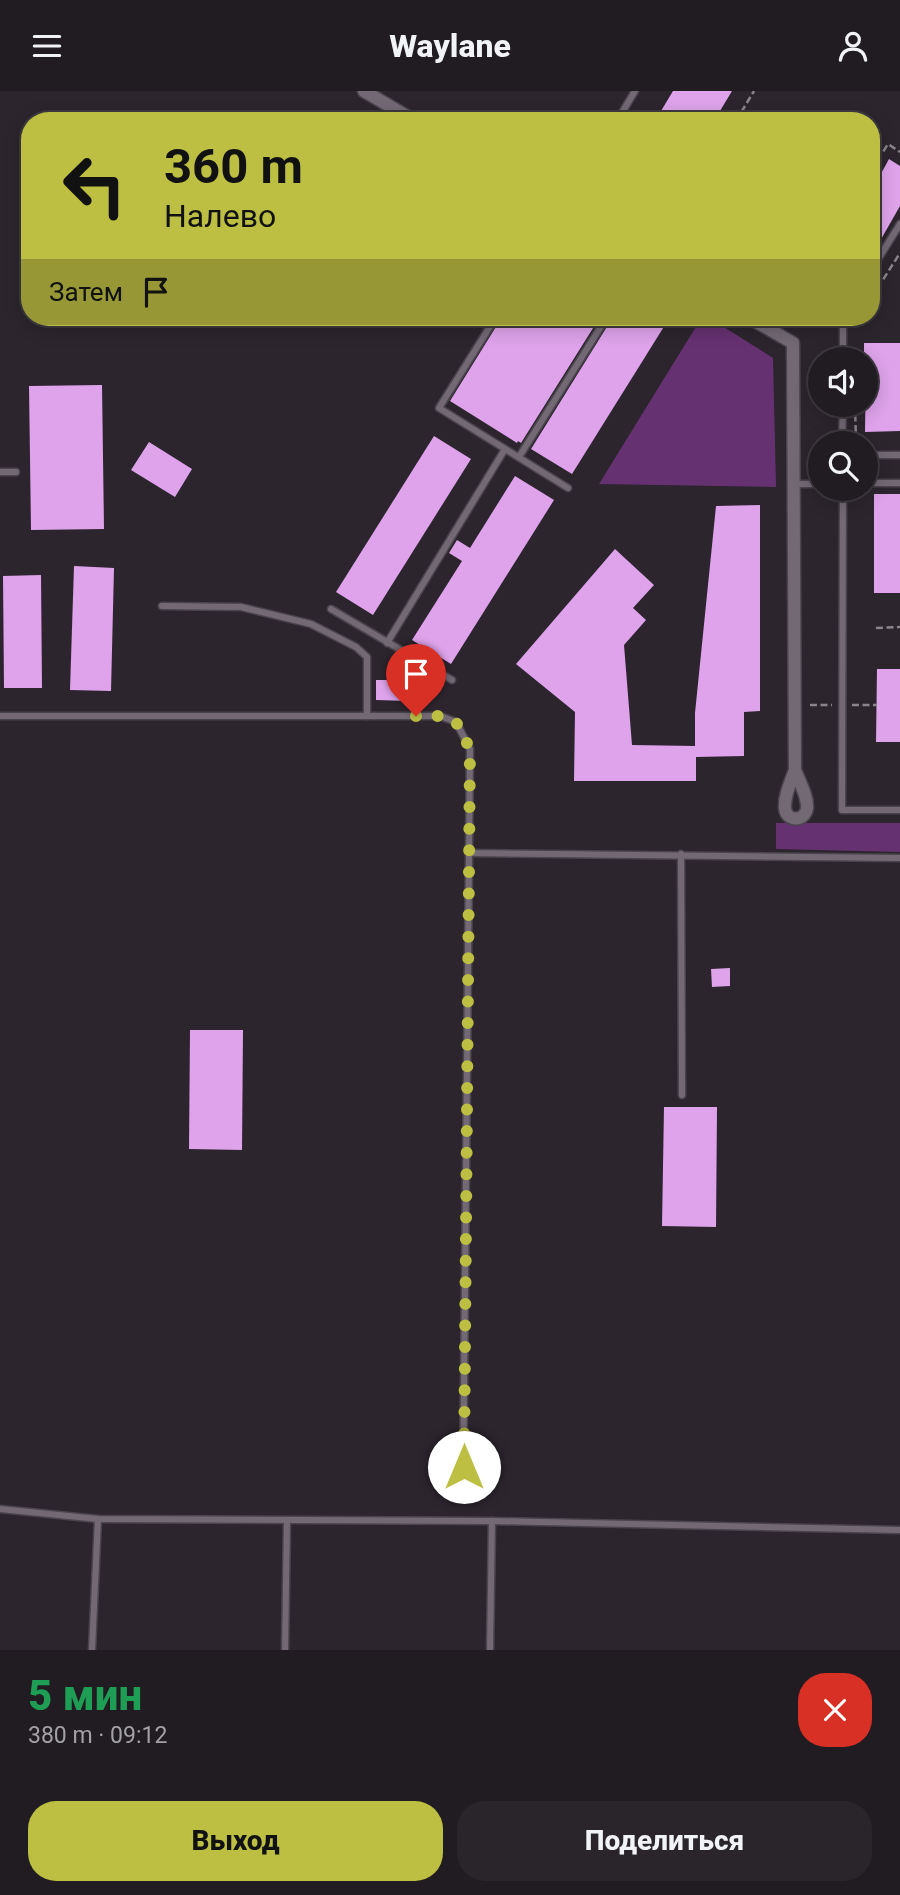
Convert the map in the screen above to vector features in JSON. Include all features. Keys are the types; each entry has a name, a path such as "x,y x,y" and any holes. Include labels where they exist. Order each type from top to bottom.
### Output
{"street":[{"path":"364,91 400,112"},
{"path":"763,326 793,344 795,770"}],"lane":[{"path":"622,112 635,91"},
{"path":"880,256 900,224"},
{"path":"490,326 439,408 568,488"},
{"path":"519,457 601,326"},
{"path":"843,347 844,326"},
{"path":"387,643 505,449"},
{"path":"878,455 900,455"},
{"path":"0,472 16,472"},
{"path":"878,483 900,483"},
{"path":"794,484 808,484"},
{"path":"843,501 842,810 900,810"},
{"path":"162,606 241,607 311,624 356,647 367,657 366,716"},
{"path":"331,609 452,680"},
{"path":"0,716 440,716 456,722 470,749 463,1494"},
{"path":"469,853 900,858"},
{"path":"681,854 682,1095"},
{"path":"0,1509 98,1519 492,1521 900,1529"},
{"path":"92,1650 98,1519"},
{"path":"285,1650 287,1521"},
{"path":"490,1650 492,1521"}],"path":[{"path":"741,112 754,91"},
{"path":"880,156 888,144 900,152"},
{"path":"880,284 900,253"},
{"path":"876,628 900,627"}],"shaded area":[{"path":"696,326 722,326 773,358 776,487 599,484"},
{"path":"776,823 900,823 900,852 776,849"}],"building":[{"path":"673,91 732,91 719,112 660,112"},
{"path":"889,159 900,166 900,206 880,241 880,175"},
{"path":"496,326 594,326 521,443 450,401"},
{"path":"607,326 664,326 572,474 531,449"},
{"path":"864,343 900,343 900,431 865,431 865,417 878,417 878,347 864,347"},
{"path":"102,385 104,529 31,530 29,386"},
{"path":"434,436 471,459 373,615 336,592"},
{"path":"149,442 192,469 175,497 131,470"},
{"path":"515,476 554,500 451,664 412,640 462,561 449,553 457,540 470,548"},
{"path":"878,494 900,494 900,593 874,593 874,501 878,501"},
{"path":"760,505 760,711 744,712 744,756 696,757 696,781 574,781 575,712 516,664 615,549 654,585 633,608 646,620 624,645 632,745 695,746 695,713 716,506"},
{"path":"74,566 114,568 111,691 70,690"},
{"path":"41,575 42,688 4,688 3,576"},
{"path":"877,669 900,669 900,742 876,742"},
{"path":"376,680 409,680 409,701 376,700"},
{"path":"730,968 730,986 712,987 711,969"},
{"path":"190,1030 243,1030 242,1150 189,1149"},
{"path":"664,1107 717,1107 716,1227 662,1226"}],"route":[{"path":"416,716 440,716 456,722 470,749 464,1467"}]}
